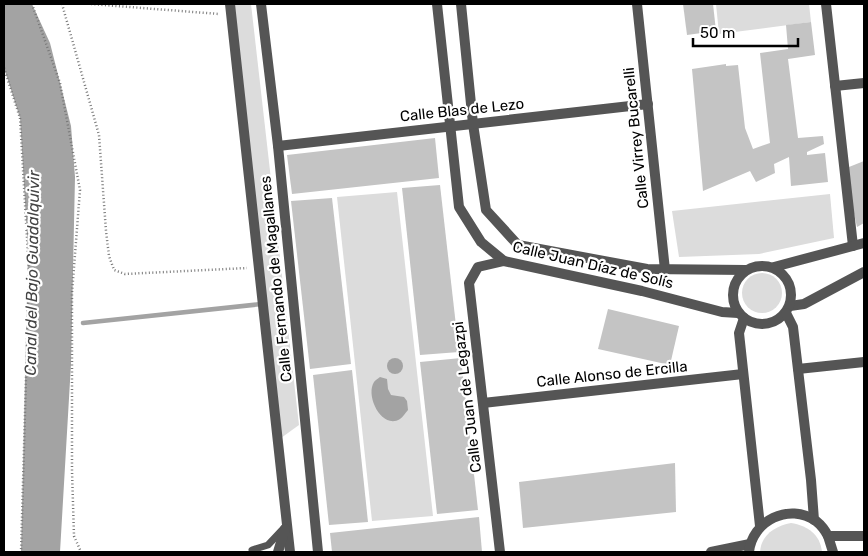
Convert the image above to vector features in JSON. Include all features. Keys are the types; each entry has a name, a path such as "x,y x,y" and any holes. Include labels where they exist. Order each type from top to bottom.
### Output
{"street":[{"name":"Calle Fernando de Magallanes","path":"230,4 290,552"},
{"name":"Calle Fernando de Magallanes","path":"261,4 278,146 318,552"},
{"name":"Calle Juan Díaz de Solís","path":"437,4 459,207 481,242 504,261 642,291 741,316"},
{"name":"Calle Juan Díaz de Solís","path":"461,4 473,124 486,210 518,244 647,269 746,270"},
{"name":"Calle Virrey Bucarelli","path":"637,4 665,270"},
{"path":"826,4 853,246"},
{"path":"835,86 864,83"},
{"name":"Calle Blas de Lezo","path":"278,146 648,104"},
{"path":"760,526 739,333 741,316 733,298 735,282 746,270 760,265 774,267 864,243"},
{"name":"Calle Juan de Legazpi","path":"500,552 470,283 478,267 504,261"},
{"path":"774,267 786,277 792,291 788,310 798,369 814,520"},
{"path":"741,316 758,325 773,323 788,310 804,304 864,272"},
{"path":"798,369 864,362"},
{"name":"Calle Alonso de Ercilla","path":"483,403 743,374"},
{"path":"711,552 749,548 760,526 776,515 796,513 814,520 822,527 828,536 833,552"},
{"path":"278,552 286,526"},
{"path":"828,536 864,536"}],"lane":[{"path":"252,550 268,545 286,526"}],"path":[{"path":"32,4 60,83 80,190 72,293 72,471 74,536 81,552"},
{"path":"62,4 99,135 106,231 109,256 114,270 125,274 258,267"},
{"path":"91,4 231,15"},
{"path":"4,68 20,118 29,272 21,552"}],"shaded area":[{"path":"234,4 251,4 299,425 281,438"},
{"path":"716,4 809,4 811,22 719,34"},
{"path":"397,192 433,516 372,521 337,197"},
{"path":"830,194 834,238 759,254 679,257 672,211"},
{"path":"766,273 773,276 779,282 782,293 781,301 773,310 766,313 758,313 751,310 743,301 742,289 745,282 754,274"},
{"path":"791,523 803,526 812,532 819,540 822,552 760,552 763,541 770,532 780,526"}],"water":[{"name":"Canal del Bajo Guadalquivir","path":"4,4 32,4 50,43 71,126 75,177 71,364 60,552 21,552 28,252 20,118 4,68"},
{"path":"392,358 398,358 403,363 401,372 392,374 387,369 387,363"},
{"path":"380,377 387,379 391,395 404,397 407,401 408,410 400,419 387,420 377,410 372,395 372,388 374,381"}],"building":[{"path":"683,4 713,4 716,31 687,35"},
{"path":"811,22 815,55 788,59 798,138 823,136 824,144 807,152 807,155 825,153 828,182 791,186 789,157 774,164 775,173 756,182 750,171 703,191 692,69 726,64 726,66 738,65 745,128 753,149 770,143 760,53 788,49 786,25"},
{"path":"435,138 439,178 292,194 287,155"},
{"path":"864,161 864,223 857,227 844,169"},
{"path":"440,185 459,352 420,355 402,188"},
{"path":"332,198 351,364 310,369 291,201"},
{"path":"608,309 679,326 670,365 598,349"},
{"path":"461,358 478,510 437,514 420,362"},
{"path":"352,370 368,522 329,525 313,375"},
{"path":"675,463 676,512 523,528 519,482"},
{"path":"479,517 482,552 332,552 330,533"}],"waterway":[{"path":"83,323 262,304"}]}
